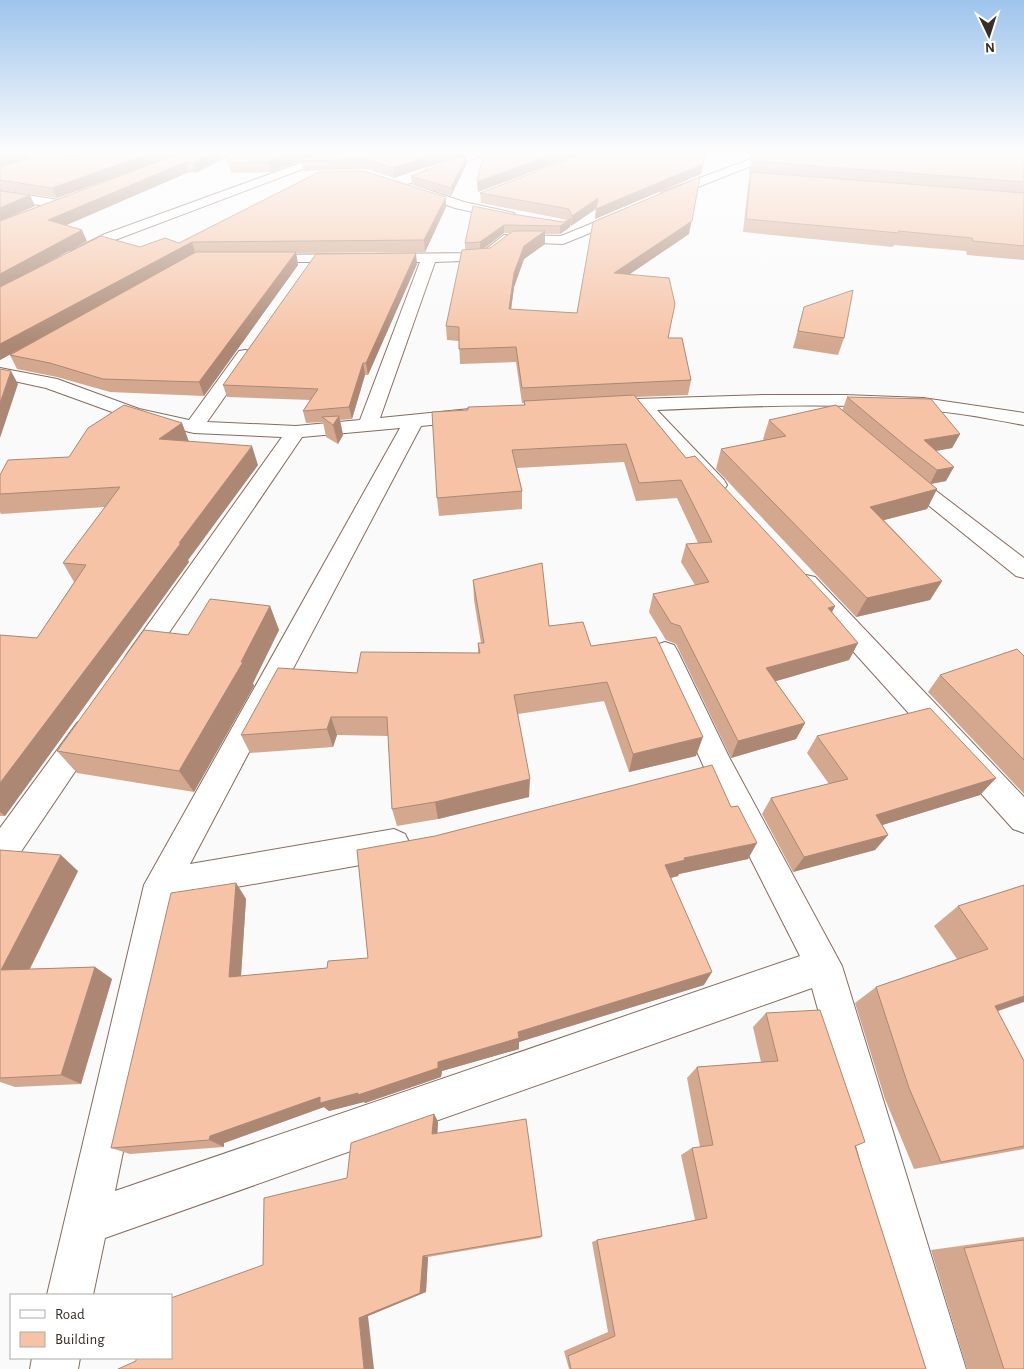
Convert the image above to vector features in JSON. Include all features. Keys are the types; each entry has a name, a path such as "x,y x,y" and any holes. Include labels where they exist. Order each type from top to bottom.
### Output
{"street":[{"path":"66,259 110,237 166,217"},
{"path":"517,217 522,218"},
{"path":"245,258 484,257 509,238 563,240 616,217"},
{"path":"560,225 589,229"},
{"path":"302,274 313,258"},
{"path":"368,425 429,258"},
{"path":"194,427 256,339"},
{"path":"0,369 17,360"},
{"path":"0,373 50,383 133,413 194,427 296,432 490,413"},
{"path":"815,400 836,418"},
{"path":"585,407 720,401 815,400 924,404 1024,419"},
{"path":"642,404 729,499"},
{"path":"70,1294 161,885 414,420"},
{"path":"120,684 296,432"},
{"path":"885,461 1024,570"},
{"path":"789,564 1024,819"},
{"path":"665,652 704,768 824,966 942,1369"},
{"path":"0,854 102,708"},
{"path":"161,885 418,840"},
{"path":"85,1223 824,966"}],"building":[{"path":"11,217 55,217 48,220 82,230 0,274 0,221"},
{"path":"230,217 436,217 424,240 192,242 0,344 0,287 101,236 140,247 165,238 179,243"},
{"path":"471,217 530,217 563,222 571,219 560,226 504,225 480,242 465,243"},
{"path":"605,217 693,217 692,221 614,273 669,278 675,304 668,338 682,338 691,380 522,388 516,347 459,349 459,327 446,326 462,250 490,248 513,231 545,231 524,246 514,273 509,309 577,313 593,222"},
{"path":"746,217 1024,217 1024,246 973,241 972,238 746,219"},
{"path":"196,252 296,252 199,382 103,379 50,363 10,355"},
{"path":"416,253 366,363 363,363 349,407 303,411 318,389 223,385 316,254"},
{"path":"853,290 844,338 798,331 804,307"},
{"path":"0,369 11,371 0,403"},
{"path":"634,395 686,458 695,456 835,606 828,608 858,643 766,668 805,723 738,741 680,626 671,623 653,594 709,582 686,544 712,542 681,480 639,483 626,444 512,450 522,491 437,498 432,412 468,410 468,407 525,405 524,401"},
{"path":"847,397 931,399 960,434 924,440 954,467 937,470"},
{"path":"124,405 182,423 159,439 252,446 0,783 0,635 37,638 86,565 63,563 120,487 0,494 0,475 8,460 69,457 88,428"},
{"path":"836,405 937,489 870,507 942,581 867,598 721,449 786,436 769,420"},
{"path":"339,416 333,425 322,417"},
{"path":"542,563 549,626 583,622 591,646 656,637 703,737 633,754 607,682 514,695 530,779 435,802 392,809 387,717 331,717 327,729 241,735 278,668 357,673 361,652 480,653 478,643 484,643 473,580"},
{"path":"210,599 270,606 241,662 243,662 179,771 57,751 144,630 188,635"},
{"path":"1017,649 1024,656 1024,760 940,675"},
{"path":"930,708 996,778 876,815 888,835 804,857 771,798 848,779 817,736"},
{"path":"712,765 731,807 738,806 757,843 684,858 685,860 665,865 712,972 518,1032 519,1038 438,1062 438,1068 358,1095 358,1093 320,1103 320,1097 210,1136 209,1140 111,1148 171,893 236,883 229,977 327,968 328,961 368,958 357,850 435,836"},
{"path":"0,850 61,855 1,970 95,967 61,1075 0,1078"},
{"path":"1024,885 1024,996 995,1006 1024,1061 1024,1146 941,1162 909,1088 876,987 988,949 958,906"},
{"path":"820,1010 865,1142 855,1146 926,1369 571,1369 568,1356 615,1336 597,1240 707,1218 692,1148 713,1145 697,1067 778,1061 766,1013"},
{"path":"434,1114 432,1134 526,1119 542,1236 423,1256 420,1293 359,1318 364,1369 118,1369 136,1361 136,1359 172,1359 172,1298 263,1265 264,1198 347,1178 351,1143"},
{"path":"1024,1240 1024,1369 1004,1369 964,1248"}]}
